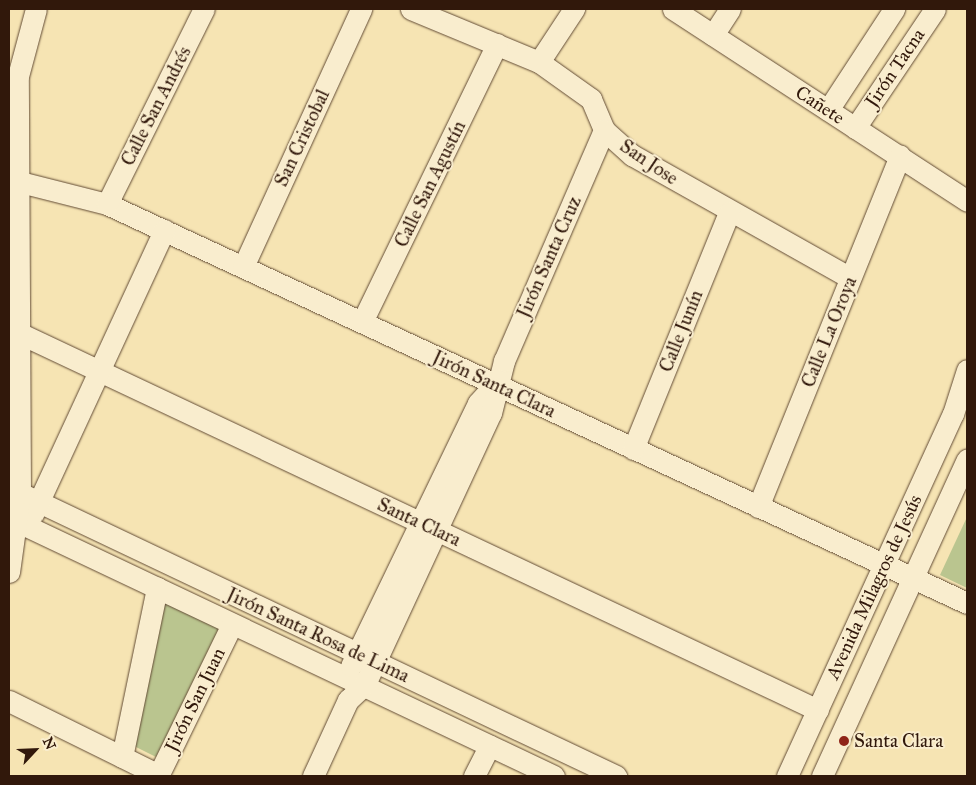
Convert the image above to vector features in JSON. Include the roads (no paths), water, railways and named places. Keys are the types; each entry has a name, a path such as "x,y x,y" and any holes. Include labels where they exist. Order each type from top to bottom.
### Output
{"street":[{"path":"29,497 16,181 18,76 36,9"},
{"name":"Calle San Andrés","path":"107,204 204,9"},
{"name":"San Cristobal","path":"243,267 361,9"},
{"name":"San Jose","path":"411,9 539,62 591,99 604,130 632,155 729,213 850,278"},
{"path":"539,62 574,9"},
{"name":"Cañete","path":"673,9 967,201"},
{"path":"713,35 730,9"},
{"path":"828,110 894,9"},
{"name":"Jirón Tacna","path":"855,128 935,9"},
{"name":"Calle San Agustín","path":"362,322 497,44"},
{"name":"Jirón Santa Cruz","path":"313,776 348,700 365,657 428,526 478,403 495,384 604,130"},
{"name":"Calle La Oroya","path":"758,507 900,156"},
{"name":"Jirón Santa Clara","path":"16,181 107,204 967,603"},
{"name":"Calle Junín","path":"633,449 729,213"},
{"path":"9,572 29,497 99,371 164,230"},
{"name":"Santa Clara","path":"21,334 818,710"},
{"name":"Avenida Milagros de Jesús","path":"787,776 884,566 960,409 967,370"},
{"name":"Avenida Milagros de Jesús","path":"822,776 967,460"},
{"name":"Jirón Santa Rosa de Lima","path":"29,497 616,776"},
{"name":"Jirón Santa Rosa de Lima","path":"22,525 356,680 554,776"},
{"path":"122,756 157,588"},
{"name":"Jirón San Juan","path":"159,775 232,624"},
{"path":"9,701 159,775"},
{"path":"474,776 489,746"}],"place":[{"name":"Santa Clara","path":"844,741"}]}
